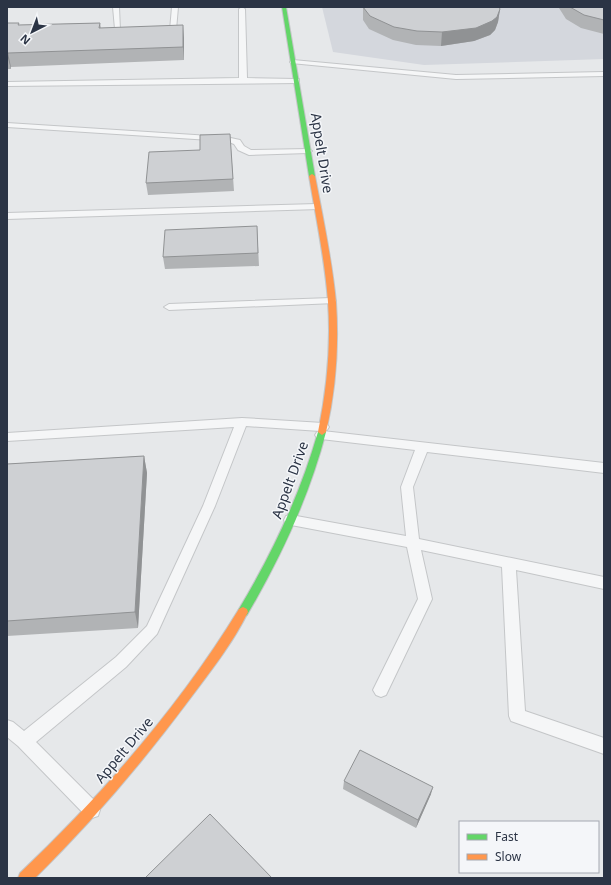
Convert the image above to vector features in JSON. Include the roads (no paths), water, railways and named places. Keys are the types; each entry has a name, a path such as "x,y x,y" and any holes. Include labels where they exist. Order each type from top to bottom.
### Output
{"street":[{"name":"Appelt Drive","path":"25,878 92,810 155,736 204,671 244,610 276,552 301,499 318,449 328,402 333,359 331,301 284,7"}],"lane":[{"path":"116,7 118,29"},
{"path":"173,30 175,7"},
{"path":"242,9 243,80"},
{"path":"293,62 456,76 604,74"},
{"path":"7,84 243,80 296,81"},
{"path":"7,125 226,139 237,142 241,148 249,152 308,151"},
{"path":"7,216 317,207"},
{"path":"169,307 331,301"},
{"path":"24,741 121,662 152,630 209,506 242,422"},
{"path":"7,437 242,422 604,468"},
{"path":"381,690 425,599 413,543 407,487 423,446"},
{"path":"291,520 413,543 604,583"},
{"path":"509,563 517,716 604,746"},
{"path":"7,727 24,741 92,810"}]}
